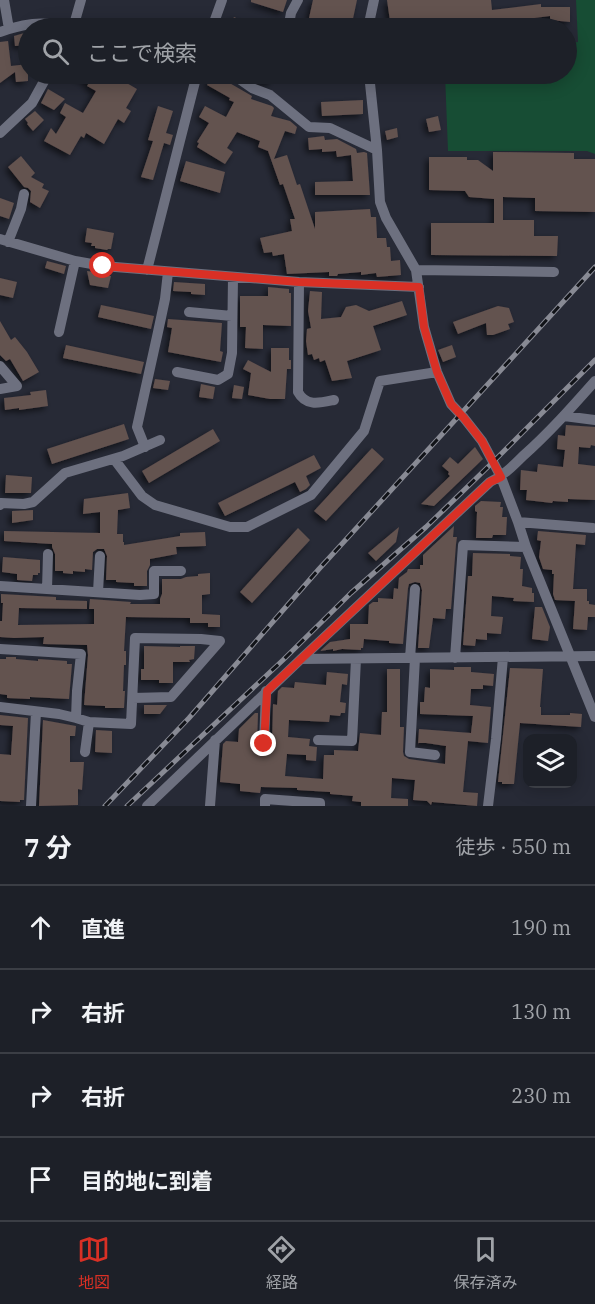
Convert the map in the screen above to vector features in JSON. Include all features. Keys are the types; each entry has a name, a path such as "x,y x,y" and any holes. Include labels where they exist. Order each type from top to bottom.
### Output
{"street":[{"path":"4,0 4,31"},
{"path":"76,18 81,0"},
{"path":"216,18 222,0"},
{"path":"289,18 298,0"},
{"path":"370,18 375,0"},
{"path":"0,133 32,103 42,84"},
{"path":"147,270 194,84"},
{"path":"246,84 270,95 309,128 330,128 377,150"},
{"path":"370,84 380,202 386,218 416,270 424,327 437,372 451,404 482,441 501,477 526,547 595,717"},
{"path":"24,194 21,209 4,241 75,261 103,266 232,277 419,287"},
{"path":"59,332 75,261"},
{"path":"416,270 554,272"},
{"path":"145,447 137,427 168,272"},
{"path":"177,372 218,380 228,374 232,353 232,277"},
{"path":"299,282 298,393 305,401 314,404 334,400"},
{"path":"189,312 232,316"},
{"path":"0,366 17,386 0,389"},
{"path":"114,459 142,496 155,505 230,527 248,527 311,495 364,431 380,381 437,372"},
{"path":"147,806 490,482 501,477 531,449 594,384"},
{"path":"564,416 595,420"},
{"path":"0,505 1,503 24,504 33,501 65,473 114,459 160,440"},
{"path":"518,522 593,528"},
{"path":"454,658 464,545 526,547"},
{"path":"46,589 48,554"},
{"path":"98,592 100,556"},
{"path":"0,586 154,594 154,572 181,572"},
{"path":"415,589 410,752 435,755"},
{"path":"0,707 59,714 89,722 131,724 135,638 220,641 171,697 133,698"},
{"path":"0,649 81,654 76,718"},
{"path":"301,659 595,656"},
{"path":"488,806 503,657"},
{"path":"318,740 352,741 356,659"},
{"path":"264,744 267,691"},
{"path":"31,806 36,712"},
{"path":"85,752 89,722"},
{"path":"210,806 215,740"},
{"path":"265,806 265,799 320,803 320,806"}],"green space":[{"path":"576,0 595,0 595,154 587,151 448,151 445,84 577,84"}],"building":[{"path":"251,0 287,0 283,12 251,2"},
{"path":"313,0 357,0 353,18 309,18"},
{"path":"387,0 491,0 492,10 541,4 541,7 570,7 570,18 550,18 550,16 534,18 390,18"},
{"path":"18,35 18,46 15,46 14,36"},
{"path":"8,41 11,66 18,65 18,82 16,82 15,72 0,83 0,42"},
{"path":"88,84 128,84 137,89 126,108 131,111 124,123 118,119 104,144 86,133 84,138 81,136 70,155 44,141 51,128 56,134 66,117 60,113 65,103 83,113 96,91 87,86"},
{"path":"231,84 252,96 251,99 272,106 274,108 271,116 290,121 297,127 295,134 285,131 274,159 287,155 297,185 300,184 315,229 315,212 370,209 371,217 376,217 377,238 386,238 387,247 390,247 391,261 400,260 401,275 377,277 376,273 361,275 361,272 338,274 337,276 329,276 329,272 287,274 284,254 273,256 272,252 264,253 260,238 292,231 290,219 295,219 268,151 258,147 260,141 237,132 227,148 233,152 225,164 197,147 199,143 197,142 209,123 199,117 205,106 226,117 234,102 207,85"},
{"path":"48,89 65,99 54,110 41,103"},
{"path":"363,100 363,114 322,116 321,102"},
{"path":"158,106 173,111 166,133 173,135 170,145 164,143 153,180 141,177 153,141 148,140"},
{"path":"35,111 44,120 33,131 25,119"},
{"path":"438,116 441,130 429,132 426,119"},
{"path":"397,128 398,137 387,140 385,131"},
{"path":"324,136 325,140 337,139 356,149 357,153 367,153 370,195 315,195 315,182 353,181 351,155 337,157 336,151 309,150 308,138"},
{"path":"493,152 574,153 574,159 595,159 595,212 535,211 535,198 503,197 503,220 534,220 534,236 558,236 557,256 431,255 431,223 494,223 494,199 469,197 465,191 429,190 429,157 467,157 467,160 478,160 493,171"},
{"path":"21,156 35,173 31,177 44,184 42,188 49,191 40,208 30,202 31,191 24,187 8,167"},
{"path":"186,161 225,172 220,193 180,181"},
{"path":"0,198 14,203 9,219 0,216"},
{"path":"87,228 114,233 111,249 95,248 91,246 92,243 85,242"},
{"path":"47,261 66,266 64,274 45,268"},
{"path":"87,271 109,274 111,276 108,288 90,285"},
{"path":"0,278 17,282 13,298 0,295"},
{"path":"174,282 205,284 205,295 173,291"},
{"path":"268,287 289,289 291,326 263,325 263,349 245,348 246,327 240,327 240,296 268,296"},
{"path":"310,291 322,292 321,319 341,317 346,307 356,305 369,311 402,301 407,315 373,326 381,350 347,361 352,378 332,381 325,360 320,362 319,358 314,360 312,354 308,355 306,341 307,329 311,328 308,311"},
{"path":"101,305 154,316 151,329 98,317"},
{"path":"498,306 509,308 514,322 508,324 510,329 487,335 486,323 458,334 453,322"},
{"path":"168,319 222,323 221,362 168,352 172,328 167,327"},
{"path":"0,321 11,340 15,337 39,372 23,381 10,359 6,361 0,355"},
{"path":"66,345 144,362 141,374 63,358"},
{"path":"452,345 456,357 443,362 438,350"},
{"path":"271,348 289,348 291,369 287,369 285,399 248,395 251,373 243,369 248,360 271,372"},
{"path":"155,379 170,381 168,390 153,388"},
{"path":"201,384 215,387 213,399 199,397"},
{"path":"234,385 244,387 242,399 232,398"},
{"path":"46,390 48,406 5,410 4,398 31,395 30,392"},
{"path":"124,424 129,439 52,464 47,449"},
{"path":"566,425 595,427 595,446 579,447 578,464 595,466 595,500 568,499 568,502 553,501 552,503 526,500 527,490 520,490 521,470 537,472 538,464 563,467 565,450 557,449 558,435 565,436"},
{"path":"213,429 220,441 149,483 142,471"},
{"path":"475,447 483,459 434,506 421,504 450,476 442,466 450,457 458,464"},
{"path":"372,448 384,459 326,521 314,511"},
{"path":"314,455 321,468 306,476 310,485 306,489 300,492 295,482 225,516 218,503"},
{"path":"6,475 32,477 31,493 5,493"},
{"path":"128,493 130,508 118,510 117,534 123,534 124,545 180,536 180,533 205,532 206,546 176,547 177,554 150,559 147,586 134,586 134,583 106,580 107,556 104,549 97,549 93,552 92,570 73,571 73,574 55,571 55,554 52,544 4,541 4,531 100,533 100,512 83,514 84,499"},
{"path":"481,501 501,502 502,517 507,517 506,535 476,538 477,512 475,506"},
{"path":"33,510 33,520 12,523 12,511"},
{"path":"454,526 453,537 457,537 451,609 446,609 445,619 433,618 429,648 418,648 422,590 420,583 415,582 409,584 408,588 403,644 364,639 361,650 320,651 330,642 350,639 350,624 368,624 369,605 378,602 378,598 393,599 394,588 398,589 399,578 408,569 420,569 420,565 423,565 423,555"},
{"path":"399,527 396,542 376,561 368,553"},
{"path":"298,528 310,540 252,603 240,592"},
{"path":"538,531 586,535 585,545 576,544 573,589 587,589 587,601 595,605 595,617 588,617 587,630 573,629 575,601 555,600 554,574 552,570 543,569 539,557 541,541 537,540"},
{"path":"473,553 510,554 510,556 521,557 522,586 532,588 532,593 534,593 534,602 513,601 514,598 492,596 491,616 503,617 501,634 487,633 487,640 476,639 475,646 463,645 468,576 472,576"},
{"path":"3,557 40,560 40,573 33,575 32,581 17,580 17,574 2,572"},
{"path":"210,573 210,594 202,595 202,614 220,615 220,627 208,627 208,623 190,623 190,618 126,617 124,708 84,705 87,645 43,644 44,637 0,637 3,603 1,603 1,594 87,601 87,609 19,608 18,625 94,624 94,609 89,609 90,599 131,602 130,604 160,604 162,579 181,579"},
{"path":"535,607 542,607 550,627 548,641 532,639"},
{"path":"144,646 195,646 194,659 189,660 190,662 173,662 173,683 141,680 141,669 144,669"},
{"path":"6,657 38,661 38,659 67,661 67,664 72,664 69,699 7,698 7,695 0,694 0,659 6,659"},
{"path":"454,667 471,667 471,672 494,674 493,686 483,685 483,689 471,689 470,705 491,707 488,743 468,741 463,792 478,793 477,806 432,802 431,805 427,801 413,800 415,780 392,778 391,798 408,799 408,806 361,806 361,802 352,801 353,796 297,790 297,788 261,787 260,793 240,791 240,784 220,782 223,744 226,741 238,742 239,729 255,713 258,713 257,747 261,751 268,750 272,744 273,704 277,705 278,691 282,687 294,688 295,682 326,685 327,672 348,674 347,685 342,684 340,702 346,703 345,713 341,713 340,716 330,715 329,722 289,720 288,737 310,739 309,746 317,747 316,761 306,760 306,755 287,754 285,776 323,779 324,755 334,755 334,750 358,751 360,733 381,735 382,712 387,712 387,669 400,669 400,727 404,727 404,756 409,759 445,764 446,746 418,743 419,729 471,733 473,716 420,714 420,702 424,702 425,687 430,688 430,669 454,670"},
{"path":"510,668 543,669 541,715 582,714 581,727 520,723 514,784 502,784 498,782"},
{"path":"144,705 167,705 160,714 144,714"},
{"path":"0,715 28,718 24,800 20,802 0,801 0,754 11,755 13,726 0,725"},
{"path":"43,720 76,726 75,736 70,736 70,762 84,762 82,790 78,789 78,805 39,806"},
{"path":"96,730 112,731 112,753 95,752"}],"railway":[{"path":"105,806 189,718 319,569 595,267"},
{"path":"127,806 351,593 426,527 595,360"}],"route":[{"path":"103,266 299,282 419,287 424,327 437,372 451,404 482,441 501,477 490,482 267,691 264,744"}]}
